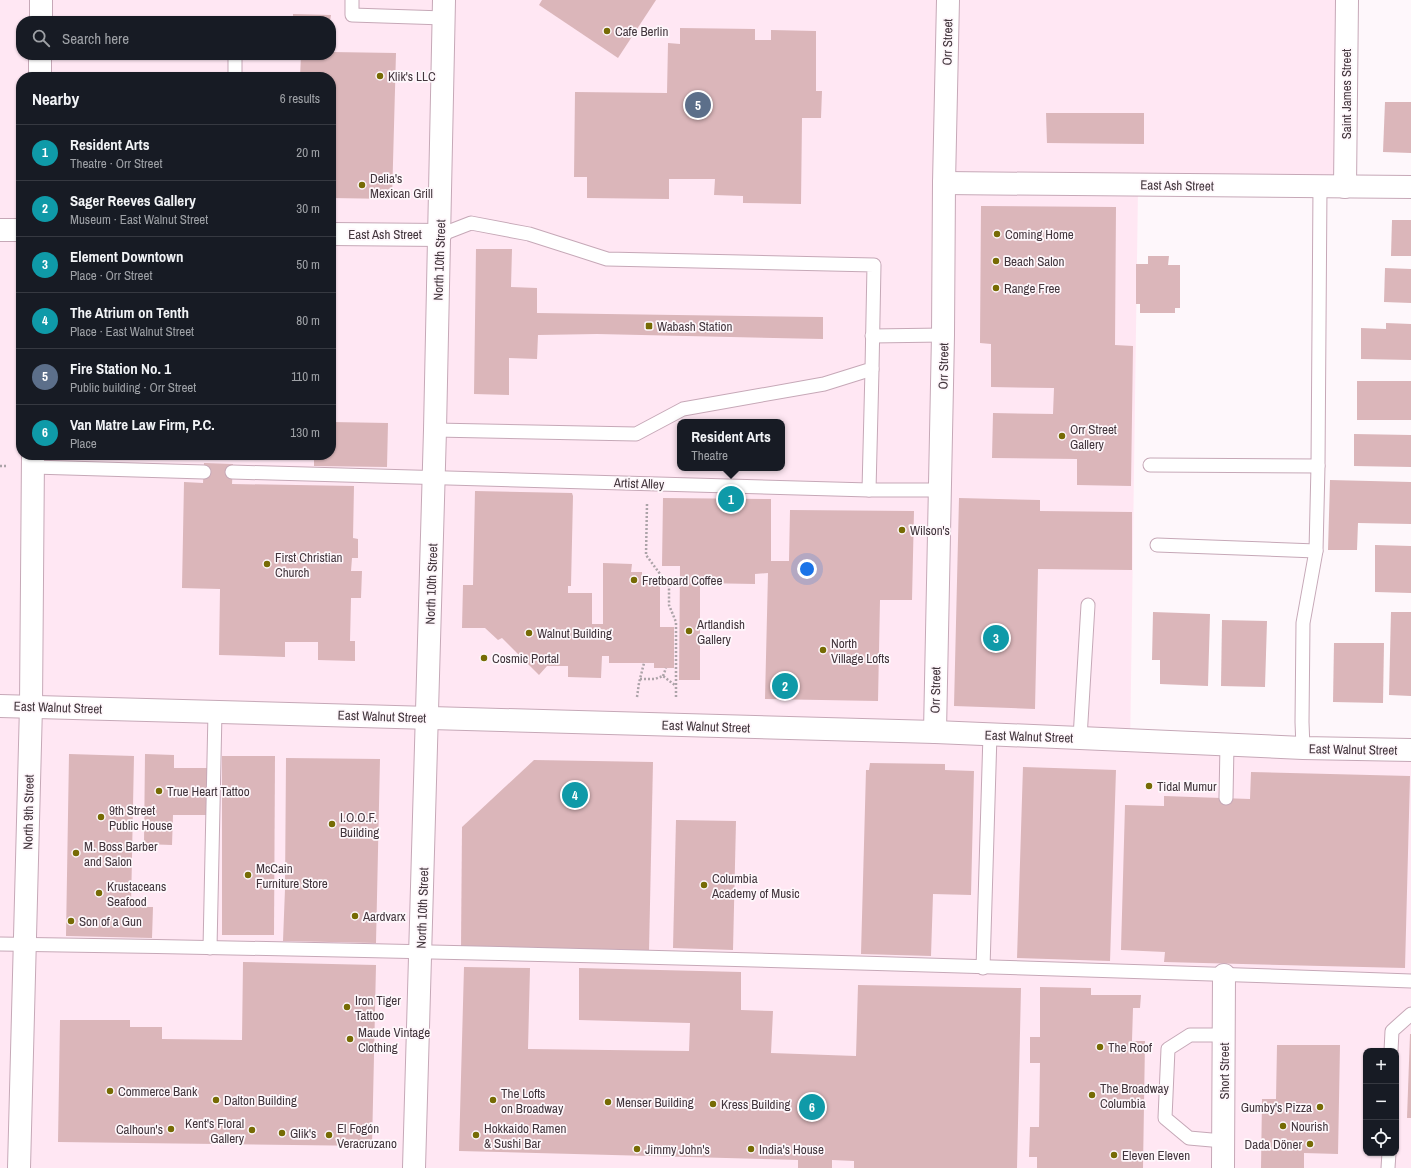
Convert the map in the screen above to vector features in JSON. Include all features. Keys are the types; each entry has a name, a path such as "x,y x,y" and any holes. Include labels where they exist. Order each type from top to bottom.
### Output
{"street":[{"path":"41,0 41,16"},
{"name":"Orr Street","path":"935,732 944,335 944,183 948,0"},
{"name":"Saint James Street","path":"1345,187 1347,0"},
{"name":"North 10th Street","path":"414,1168 436,430 444,9"},
{"path":"40,60 40,72"},
{"name":"East Ash Street","path":"944,183 1411,187"},
{"path":"0,230 16,230"},
{"name":"East Ash Street","path":"336,234 440,235"},
{"name":"North 9th Street","path":"19,1168 31,706 33,461"},
{"name":"East Walnut Street","path":"0,706 935,732 1303,748 1411,750"},
{"name":"Short Street","path":"1218,971 1224,1035 1223,1168"}],"lane":[{"path":"352,0 352,15 444,9"},
{"path":"234,72 235,60"},
{"path":"1303,748 1303,623 1316,551 1320,187"},
{"path":"440,235 471,223 529,234 607,259 874,265 869,490"},
{"path":"872,336 944,335"},
{"path":"436,430 636,434 683,409 824,384 872,370"},
{"path":"33,461 204,472"},
{"path":"1150,465 1318,466"},
{"name":"Artist Alley","path":"232,472 869,490 940,490"},
{"path":"1157,545 1316,551"},
{"path":"1080,738 1088,605"},
{"path":"210,948 215,712"},
{"path":"983,968 990,734"},
{"path":"1226,798 1227,745"},
{"path":"0,944 421,952 983,968 1218,971 1411,982"},
{"path":"1391,1048 1392,1031 1411,1014"},
{"path":"1223,1141 1189,1138 1165,1118 1168,1049 1190,1035 1224,1035"},
{"path":"1388,1168 1389,1156"}],"path":[{"path":"648,484 646,555 669,586 669,605 676,622 676,699"},
{"path":"637,697 644,663"},
{"path":"640,679 655,679 663,676 666,668"},
{"path":"663,676 676,686"}],"shaded area":[{"path":"0,0 1350,0 1349,190 1138,189 1130,752 1411,759 1411,1168 0,1168"}],"building":[{"name":"Cafe Berlin","path":"542,0 656,0 618,58 539,5"},
{"path":"293,14 331,15 331,16 293,16"},
{"path":"680,28 755,29 755,40 771,40 771,30 816,31 816,91 822,91 821,118 802,118 801,204 743,203 743,196 714,195 715,179 669,179 669,199 587,198 587,177 574,177 575,92 667,93 668,43 680,44"},
{"path":"336,52 396,53 392,199 336,198 336,72 300,72 301,60 336,60"},
{"path":"1385,102 1411,102 1411,153 1383,152"},
{"path":"1046,113 1144,113 1144,144 1047,143"},
{"path":"981,206 1116,207 1115,345 1133,346 1131,486 1077,485 1077,459 992,458 993,413 1053,414 1054,388 991,387 991,344 980,343"},
{"path":"1392,220 1411,220 1411,256 1391,256"},
{"name":"Wabash Station","path":"476,249 512,249 511,287 537,288 537,313 823,317 823,339 597,334 538,335 537,359 509,358 509,395 474,394"},
{"path":"1148,256 1169,256 1168,265 1180,265 1180,308 1175,308 1175,313 1140,313 1140,304 1136,304 1136,264 1148,264"},
{"path":"1385,268 1411,269 1411,303 1384,302"},
{"path":"1386,323 1411,324 1411,360 1361,359 1361,328 1386,329"},
{"path":"1357,381 1411,381 1411,420 1357,420"},
{"path":"336,422 388,423 387,467 314,466 314,460 336,460"},
{"path":"1354,434 1411,435 1411,467 1354,466"},
{"name":"First Christian Church","path":"204,463 233,464 232,484 354,486 353,538 358,539 358,558 352,558 351,571 362,571 361,598 351,598 350,641 355,641 355,661 318,660 318,642 285,642 285,657 219,655 220,589 182,588 184,482 203,483"},
{"path":"1330,480 1411,482 1411,524 1358,523 1357,550 1328,550"},
{"path":"475,491 572,493 571,586 568,586 568,593 592,593 592,624 603,624 603,563 632,564 631,572 642,572 642,580 660,580 660,627 674,627 674,668 654,668 654,663 609,663 609,656 602,656 601,678 568,677 568,666 547,666 539,675 502,638 498,640 485,628 462,628 463,585 473,585"},
{"path":"663,498 771,499 771,561 789,561 790,510 914,511 912,600 880,600 878,701 765,699 768,573 755,574 755,584 700,583 700,680 679,680 680,566 662,566"},
{"path":"959,498 1040,500 1040,511 1132,512 1132,570 1038,569 1035,709 954,706"},
{"path":"1375,545 1411,546 1411,593 1375,592"},
{"path":"1153,612 1210,614 1208,686 1160,684 1160,660 1152,660"},
{"path":"1391,612 1411,612 1411,696 1389,695"},
{"path":"1222,620 1267,621 1265,687 1221,686"},
{"path":"1334,643 1384,643 1383,703 1333,702"},
{"name":"9th Street Public House","path":"69,754 134,756 131,907 153,907 152,938 66,936"},
{"name":"True Heart Tattoo","path":"145,754 174,755 174,768 209,768 209,815 173,815 172,845 144,844"},
{"name":"McCain Furniture Store","path":"222,756 275,756 274,935 222,935"},
{"name":"I.O.O.F. Building","path":"286,758 380,759 376,943 283,941"},
{"path":"534,760 653,762 649,951 461,948 462,827"},
{"path":"870,763 945,764 945,770 974,771 971,895 933,894 931,956 861,954 866,770 869,770"},
{"path":"1023,767 1116,770 1110,961 1017,958"},
{"path":"1251,772 1410,776 1405,968 1164,962 1165,952 1121,950 1125,805 1164,806 1164,796 1250,799"},
{"name":"Columbia Academy of Music","path":"676,820 736,821 733,950 673,948"},
{"path":"243,962 376,965 372,1146 58,1142 60,1020 130,1020 130,1027 162,1027 162,1039 242,1040"},
{"path":"464,967 530,968 528,1049 689,1051 690,1023 579,1020 579,968 741,972 741,1010 773,1011 771,1053 856,1056 858,985 1021,988 1017,1168 854,1168 854,1161 832,1160 832,1168 798,1168 798,1160 459,1151"},
{"name":"The Broadway Columbia","path":"1040,987 1091,988 1091,995 1141,995 1140,1008 1133,1008 1132,1041 1145,1041 1143,1168 1037,1168 1037,1157 1029,1157 1030,1127 1039,1127 1040,1063 1030,1063 1030,1037 1040,1037"},
{"path":"1410,1034 1411,1118 1407,1118"},
{"path":"1277,1045 1340,1045 1338,1154 1304,1153 1304,1168 1261,1168 1262,1099 1276,1099"}],"place":[{"name":"Cafe Berlin","path":"607,31"},
{"name":"Klik's LLC","path":"380,76"},
{"name":"Fire Station No. 1","path":"698,105"},
{"name":"Delia's Mexican Grill","path":"362,185"},
{"name":"Coming Home","path":"997,234"},
{"name":"Beach Salon","path":"996,261"},
{"name":"Range Free","path":"996,288"},
{"name":"Wabash Station","path":"649,326"},
{"name":"Orr Street Gallery","path":"1062,436"},
{"name":"Resident Arts","path":"731,499"},
{"name":"Wilson's","path":"902,530"},
{"name":"First Christian Church","path":"267,564"},
{"name":"Fretboard Coffee","path":"634,580"},
{"name":"Artlandish Gallery","path":"689,631"},
{"name":"Walnut Building","path":"529,633"},
{"name":"Element Downtown","path":"996,638"},
{"name":"North Village Lofts","path":"823,650"},
{"name":"Cosmic Portal","path":"484,658"},
{"name":"Sager Reeves Gallery","path":"785,686"},
{"name":"Tidal Mumur","path":"1149,786"},
{"name":"True Heart Tattoo","path":"159,791"},
{"name":"The Atrium on Tenth","path":"575,795"},
{"name":"9th Street Public House","path":"101,817"},
{"name":"I.O.O.F. Building","path":"332,824"},
{"name":"M. Boss Barber and Salon","path":"76,853"},
{"name":"McCain Furniture Store","path":"248,875"},
{"name":"Columbia Academy of Music","path":"704,885"},
{"name":"Krustaceans Seafood","path":"99,893"},
{"name":"Aardvarx","path":"355,916"},
{"name":"Son of a Gun","path":"71,921"},
{"name":"Iron Tiger Tattoo","path":"347,1007"},
{"name":"Maude Vintage Clothing","path":"350,1039"},
{"name":"The Roof","path":"1100,1047"},
{"name":"Commerce Bank","path":"110,1091"},
{"name":"The Broadway Columbia","path":"1092,1095"},
{"name":"Dalton Building","path":"216,1100"},
{"name":"The Lofts on Broadway","path":"493,1100"},
{"name":"Menser Building","path":"608,1102"},
{"name":"Kress Building","path":"713,1104"},
{"name":"Van Matre Law Firm, P.C.","path":"812,1107"},
{"name":"Gumby's Pizza","path":"1320,1107"},
{"name":"Nourish","path":"1283,1126"},
{"name":"Calhoun's","path":"171,1129"},
{"name":"Kent's Floral Gallery","path":"252,1130"},
{"name":"Glik's","path":"282,1133"},
{"name":"El Fogón Veracruzano","path":"329,1135"},
{"name":"Hokkaido Ramen & Sushi Bar","path":"476,1135"},
{"name":"Dada Döner","path":"1310,1144"},
{"name":"Jimmy John's","path":"637,1149"},
{"name":"India's House","path":"751,1149"},
{"name":"Eleven Eleven","path":"1114,1155"}]}
